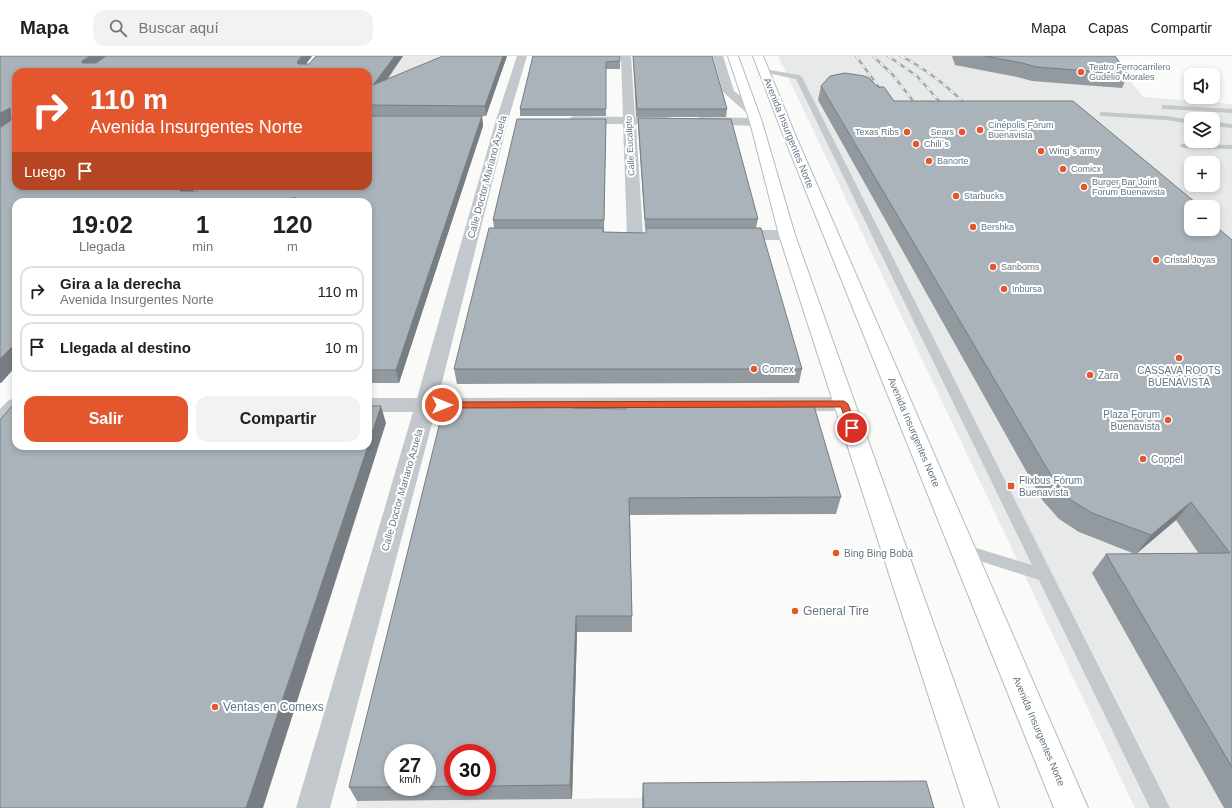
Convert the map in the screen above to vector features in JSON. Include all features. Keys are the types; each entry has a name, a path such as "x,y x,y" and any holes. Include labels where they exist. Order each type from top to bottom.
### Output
{"main road":[{"path":"733,56 754,117 788,235 982,808"},
{"name":"Avenida Insurgentes Norte","path":"761,64 1071,808"}],"street":[{"name":"Calle Doctor Mariano Azuela","path":"313,808 426,405 479,236 502,120 522,56"},
{"name":"Calle Eucalipto","path":"626,56 634,235"},
{"path":"718,56 729,92 754,117"},
{"path":"566,120 685,121 754,117"},
{"path":"486,120 518,120"},
{"path":"718,235 788,235"},
{"path":"0,404 12,404"},
{"path":"372,404 844,404"},
{"path":"0,423 12,409"}],"lane":[{"path":"761,64 799,77 1043,575 1160,808"},
{"path":"1165,107 1232,112"},
{"path":"1103,114 1166,118 1184,121"},
{"path":"1220,125 1232,126"},
{"path":"1220,147 1232,147"},
{"path":"963,550 1043,575"}],"shaded area":[{"path":"403,56 467,56 379,91"},
{"path":"778,56 1111,56 1143,97 1184,100 1184,104 1232,104 1232,808 1135,808"},
{"path":"642,798 642,808 356,808 357,801"}],"building":[{"path":"0,56 90,56 82,61 82,63 96,63 106,56 302,56 297,62 298,64 309,64 316,56 395,56 373,85 443,56 503,56 485,106 372,105 372,68 12,68 12,190 372,190 372,116 482,116 396,370 372,370 372,198 12,198 12,347 0,359 0,128 11,120 10,108 0,113"},
{"path":"533,56 620,56 620,61 606,62 606,109 520,109"},
{"path":"633,56 712,56 727,109 637,109"},
{"path":"985,56 1115,56 1128,74 1037,67"},
{"name":"Plaza Forum Buenavista","path":"845,73 864,76 869,78 878,87 884,87 894,101 1073,101 1193,200 1184,200 1184,236 1220,236 1220,230 1232,240 1232,767 1106,554 1230,553 1191,502 1151,535 1092,513 1071,500 1055,482 821,86 830,76"},
{"path":"638,118 731,119 758,219 645,219"},
{"path":"517,119 606,119 604,220 493,220"},
{"path":"489,228 603,228 603,232 646,233 646,228 761,228 802,369 454,369"},
{"path":"12,406 12,450 367,450 246,808 0,808 0,420"},
{"path":"372,406 381,406 372,433"},
{"path":"444,406 573,406 573,408 626,409 626,406 814,406 841,497 629,498 632,616 576,616 570,785 496,786 496,744 444,744 444,786 436,787 436,744 384,744 384,787 349,787"},
{"path":"926,781 934,808 644,808 643,783"}],"railway":[{"path":"856,56 886,97"},
{"path":"873,56 893,75 920,110"},
{"path":"888,56 917,76 947,110"},
{"path":"901,56 938,80 971,110"}],"place":[{"name":"Teatro Ferrocarrilero Gudelio Morales","path":"1081,72"},
{"name":"Cinépolis Fórum Buenavista","path":"980,130"},
{"name":"Texas Ribs","path":"907,132"},
{"name":"Sears","path":"962,132"},
{"name":"Chili´s","path":"916,144"},
{"name":"Wing´s army","path":"1041,151"},
{"name":"Banorte","path":"929,161"},
{"name":"Comicx","path":"1063,169"},
{"name":"Burger Bar Joint Forum Buenavista","path":"1084,187"},
{"name":"Starbucks","path":"956,196"},
{"name":"Bershka","path":"973,227"},
{"name":"Cristal Joyas","path":"1156,260"},
{"name":"Sanborns","path":"993,267"},
{"name":"Inbursa","path":"1004,289"},
{"name":"CASSAVA ROOTS BUENAVISTA","path":"1179,358"},
{"name":"Comex","path":"754,369"},
{"name":"Zara","path":"1090,375"},
{"name":"Plaza Forum Buenavista","path":"1168,420"},
{"name":"Coppel","path":"1143,459"},
{"name":"Flixbus Fórum Buenavista","path":"1011,486"},
{"name":"Bing Bing Bobá","path":"836,553"},
{"name":"General Tire","path":"795,611"},
{"name":"Ventas en Comexs","path":"215,707"}],"route":[{"path":"442,405 844,404 852,428"}]}
